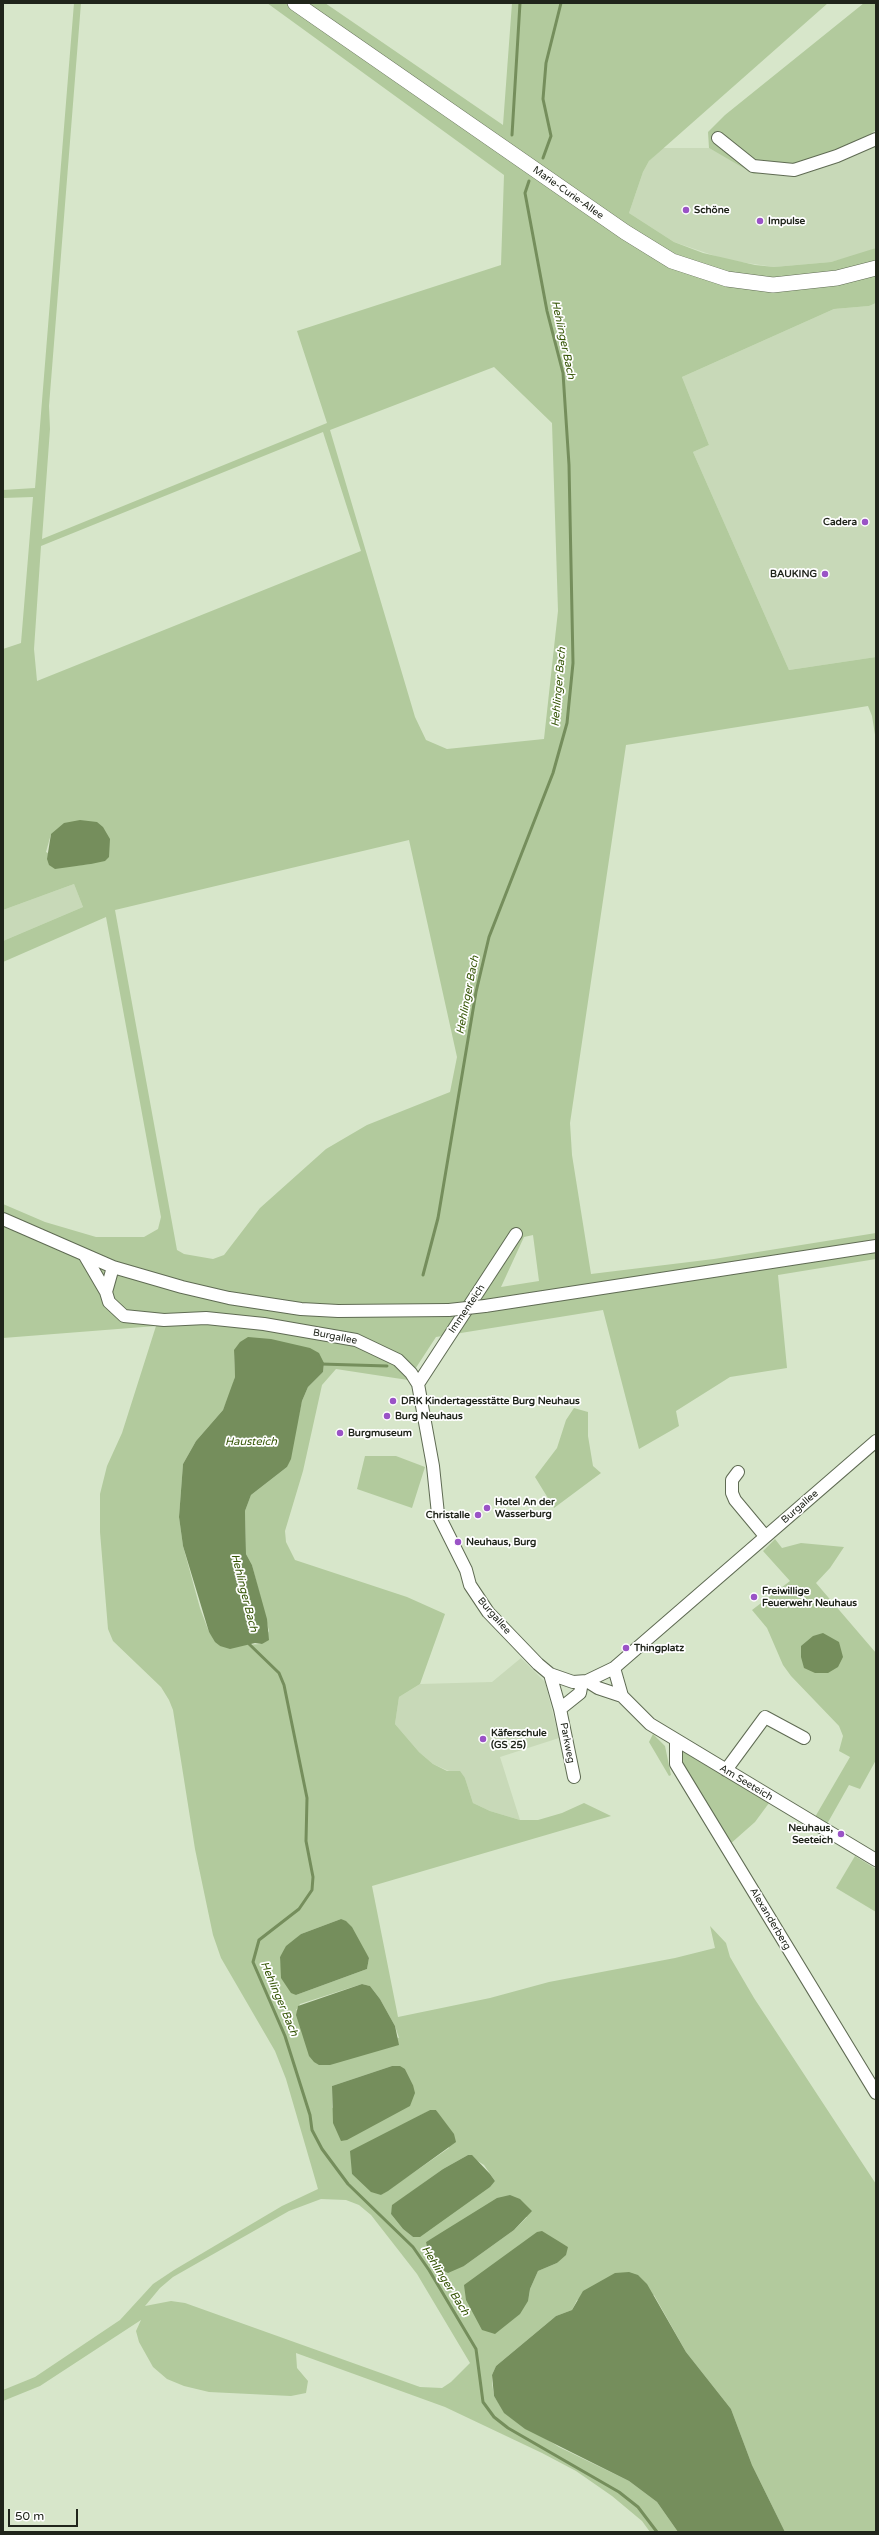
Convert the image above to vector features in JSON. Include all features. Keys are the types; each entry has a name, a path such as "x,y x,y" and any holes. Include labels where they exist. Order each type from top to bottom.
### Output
{"main road":[{"name":"Marie-Curie-Allee","path":"295,3 625,232 672,261 727,280 773,285 837,278 876,268"}],"street":[{"path":"718,138 753,166 794,170 837,156 876,139"},
{"path":"3,1219 113,1267 182,1287 229,1298 300,1309 368,1312 449,1310 485,1306 876,1246"},
{"name":"Immenteich","path":"418,1384 516,1234"},
{"name":"Burgallee","path":"85,1256 106,1292 109,1302 124,1316 139,1319 220,1319 356,1340 398,1360 411,1373 418,1384 428,1430 436,1506 439,1518 458,1552 477,1597 538,1664 550,1674 584,1682 614,1668 876,1441"},
{"path":"106,1292 113,1267"},
{"path":"738,1472 732,1480 732,1493 735,1500 765,1536"},
{"name":"Am Seeteich","path":"614,1668 622,1696"},
{"name":"Parkweg","path":"550,1674 560,1709 574,1777"},
{"name":"Parkweg","path":"560,1709 580,1693 584,1682"},
{"name":"Am Seeteich","path":"584,1682 622,1696 650,1724 676,1742 726,1770 876,1860"},
{"path":"726,1770 764,1717 804,1738"},
{"name":"Alexanderberg","path":"676,1742 676,1764 876,2093"}],"shaded area":[{"path":"74,3 81,3 49,406 50,429 42,539 327,423 297,331 501,265 504,175 267,3 325,3 503,125 512,3 828,3 649,161 643,172 629,213 674,242 703,253 755,265 774,267 831,262 876,248 876,303 869,306 834,309 682,377 709,445 693,452 789,670 876,657 876,741 872,716 868,706 626,745 570,1123 572,1155 591,1274 714,1259 876,1233 876,1259 778,1275 787,1368 730,1377 676,1411 679,1426 639,1449 603,1310 436,1337 408,1380 336,1369 322,1385 303,1471 285,1531 286,1542 295,1560 407,1597 445,1614 420,1684 399,1697 395,1724 419,1752 433,1764 447,1771 460,1771 465,1778 473,1803 490,1811 520,1820 538,1820 562,1813 584,1803 611,1816 372,1886 398,2017 490,1998 549,1982 675,1958 715,1948 710,1926 726,1943 730,1957 754,1998 876,2184 876,2532 785,2532 752,2465 731,2409 686,2352 654,2295 577,2300 572,2310 556,2316 496,2366 492,2375 492,2383 494,2396 505,2413 559,2447 629,2481 657,2502 678,2532 650,2532 642,2521 612,2496 576,2471 542,2453 445,2407 296,2353 297,2368 308,2381 306,2393 291,2396 209,2392 184,2386 167,2379 153,2367 139,2342 136,2331 141,2320 40,2386 3,2401 3,2390 35,2377 120,2320 153,2284 282,2206 318,2189 286,2079 275,2051 221,1958 213,1935 195,1849 173,1710 161,1687 113,1641 108,1629 100,1532 100,1494 107,1466 122,1433 156,1326 3,1338 3,1204 45,1222 96,1237 144,1237 158,1229 161,1217 106,917 3,962 3,941 83,907 74,884 3,910 3,649 21,643 33,497 3,498 3,490 35,488","holes":["494,367 552,423 558,611 544,739 447,749 426,740 415,717 330,430","323,432 361,551 37,681 34,649 41,546","51,834 91,864 72,866 46,852","409,840 457,1057 450,1092 367,1125 326,1149 260,1208 224,1255 213,1259 184,1254 177,1250 115,910","533,1235 539,1281 501,1287 524,1237","234,1350 324,1363 323,1372 308,1387 302,1401 287,1467 251,1495 245,1511 246,1554 252,1565 269,1631 262,1644 220,1646 209,1632 200,1608 183,1546 179,1517 183,1464 196,1441 223,1410 235,1377","341,1919 369,1958 367,1969 296,1995 281,1966 280,1957 301,1934","362,1984 370,1986 380,1999 395,2026 399,2038 296,2010 300,2004","392,2066 405,2069 413,2085 332,2108 332,2086","430,2110 436,2110 440,2117 449,2148 381,2195 352,2174 385,2135","468,2155 484,2165 495,2181 413,2237 403,2229 391,2214 393,2205 443,2169","321,2199 346,2200 359,2205 371,2215 417,2274 470,2363 451,2382 442,2388 420,2387 185,2303 171,2301 145,2306 160,2288 173,2277 289,2211","527,2217 514,2230 464,2266 435,2267 428,2254 426,2242 460,2223","537,2232 568,2247 557,2263 538,2271 530,2289 528,2301"]},
{"path":"864,3 876,3 876,130 852,147 794,170 754,174 709,148 708,132 725,115"},
{"path":"876,144 876,248 861,254 831,262 774,267 727,260 674,242 629,213 643,172 649,161 662,148 709,148 754,173"},
{"path":"876,303 876,657 789,670 693,452 709,445 682,377 834,309 869,306"},
{"path":"74,884 83,907 3,941 3,910"},
{"path":"574,1408 588,1412 588,1436 593,1466 601,1473 554,1508 535,1477 557,1448 566,1420"},
{"path":"365,1456 396,1456 425,1467 412,1508 357,1489"},
{"path":"775,1539 782,1548 801,1543 844,1547 830,1568 816,1583 876,1653 876,1760 860,1789 849,1785 827,1824 815,1817 850,1757 839,1751 843,1736 839,1726 791,1676 783,1665 767,1628 752,1610 790,1581 763,1551"},
{"name":"Käferschule (GS 25)","path":"521,1658 545,1682 559,1738 500,1757 520,1820 490,1811 473,1803 465,1778 433,1764 419,1752 395,1724 399,1697 420,1684 492,1682"},
{"path":"653,1734 665,1746 671,1775 669,1776 649,1742"},
{"path":"682,1751 769,1803 755,1822 729,1845 681,1768"},
{"path":"855,1856 876,1869 876,1912 836,1888"}],"water":[{"path":"80,820 97,822 103,827 110,839 109,857 105,861 55,869 49,865 47,859 51,834 64,823"},
{"name":"Hausteich","path":"248,1337 271,1339 310,1348 319,1353 324,1363 323,1372 308,1387 302,1401 291,1459 287,1467 251,1495 245,1511 246,1554 252,1565 267,1619 269,1640 262,1644 255,1643 230,1649 220,1646 215,1642 209,1632 183,1546 179,1517 183,1464 196,1441 223,1410 235,1377 234,1350 240,1342"},
{"path":"823,1633 839,1642 843,1657 838,1667 828,1673 815,1673 804,1668 801,1657 801,1646 813,1636"},
{"path":"341,1919 346,1921 352,1927 369,1958 367,1969 296,1995 291,1993 281,1978 280,1957 286,1946 301,1934"},
{"path":"362,1984 370,1986 380,1999 395,2026 399,2045 330,2065 319,2065 309,2056 296,2015 298,2006"},
{"path":"392,2066 400,2066 405,2069 413,2085 415,2093 410,2106 347,2140 341,2141 333,2123 332,2086"},
{"path":"430,2110 436,2110 454,2134 456,2142 388,2191 381,2195 371,2192 352,2174 350,2151"},
{"path":"468,2155 472,2155 495,2181 490,2187 420,2237 413,2237 403,2229 391,2214 392,2205 443,2169"},
{"path":"510,2195 520,2199 532,2211 514,2230 464,2266 448,2273 435,2267 428,2254 426,2242 497,2198"},
{"path":"542,2231 568,2247 566,2255 557,2263 538,2271 530,2289 528,2301 520,2314 495,2334 482,2330 466,2300 464,2285 537,2232"},
{"path":"629,2272 638,2275 647,2284 686,2352 731,2409 752,2465 785,2532 678,2532 657,2502 629,2481 525,2429 504,2413 494,2396 492,2375 496,2366 556,2316 572,2310 583,2291 615,2273"}],"waterway":[{"path":"512,135 520,3"},
{"name":"Hehlinger Bach","path":"543,158 551,136 543,99 546,63 561,3"},
{"name":"Hehlinger Bach","path":"423,1275 438,1218 476,992 489,937 553,773 567,723 573,663 569,465 563,373 547,311 525,193 529,181"},
{"name":"Hehlinger Bach","path":"321,1364 387,1366"},
{"name":"Hehlinger Bach","path":"247,1642 279,1673 284,1685 307,1798 306,1841 313,1877 312,1890 299,1909 259,1940 253,1962 285,2036 310,2115 312,2130 322,2149 348,2184 413,2247 429,2270 476,2349 483,2402 494,2417 508,2428 619,2492 638,2507 657,2532"}],"place":[{"name":"Schöne","path":"686,210"},
{"name":"Impulse","path":"760,221"},
{"name":"Cadera","path":"865,522"},
{"name":"BAUKING","path":"825,574"},
{"name":"DRK Kindertagesstätte Burg Neuhaus","path":"393,1401"},
{"name":"Burg Neuhaus","path":"387,1416"},
{"name":"Burgmuseum","path":"340,1433"},
{"name":"Hotel An der Wasserburg","path":"487,1508"},
{"name":"Christalle","path":"478,1515"},
{"name":"Neuhaus, Burg","path":"458,1542"},
{"name":"Freiwillige Feuerwehr Neuhaus","path":"754,1597"},
{"name":"Thingplatz","path":"626,1648"},
{"name":"Käferschule (GS 25)","path":"483,1739"},
{"name":"Neuhaus, Seeteich","path":"841,1834"}]}
